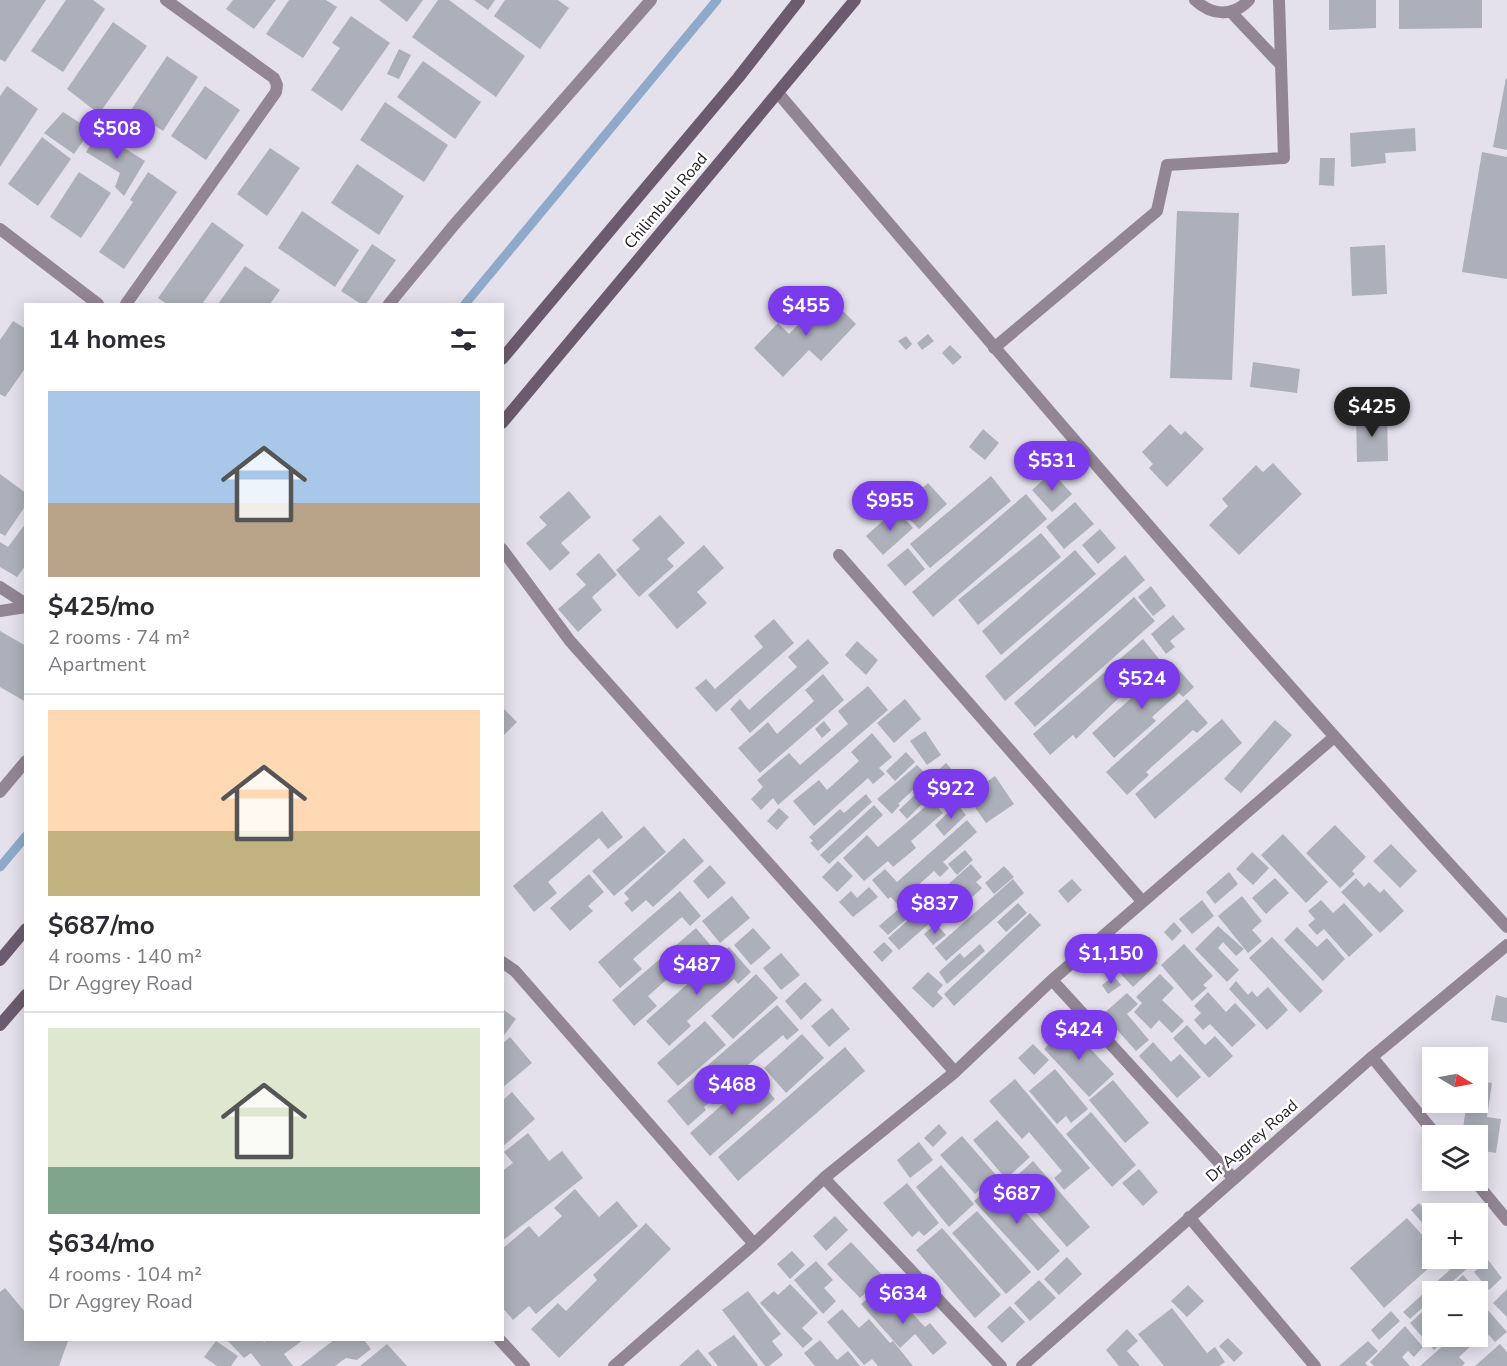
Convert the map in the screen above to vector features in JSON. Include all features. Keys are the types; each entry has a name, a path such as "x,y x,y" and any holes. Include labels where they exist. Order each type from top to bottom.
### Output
{"main road":[{"name":"Chilimbulu Road","path":"504,356 731,88 799,0"},
{"name":"Chilimbulu Road","path":"504,421 855,0"},
{"path":"0,960 24,931"},
{"path":"0,1025 24,997"}],"street":[{"path":"127,303 213,184 276,92 277,85 274,78 166,0"},
{"path":"390,303 454,225 651,0"},
{"path":"1195,0 1210,11 1231,12 1249,0"},
{"path":"994,348 1156,211 1167,165 1284,158 1279,0"},
{"path":"1231,12 1281,65"},
{"path":"778,93 994,348 1333,738 1507,927"},
{"path":"0,229 97,303"},
{"path":"504,552 570,641 955,1072"},
{"path":"838,555 1142,901"},
{"path":"0,586 24,604"},
{"path":"0,610 24,605"},
{"path":"614,1366 754,1244 824,1178 955,1072 1052,980 1333,738"},
{"path":"0,792 24,763"},
{"name":"Dr Aggrey Road","path":"1022,1366 1372,1057 1507,945"},
{"path":"504,963 515,971 754,1244"},
{"path":"1052,980 1234,1179"},
{"path":"1372,1057 1428,1125"},
{"path":"824,1178 1001,1366"},
{"path":"1483,1191 1507,1220"},
{"path":"1189,1217 1315,1366"},
{"path":"501,1341 524,1366"}],"building":[{"path":"0,0 46,0 5,62 0,59"},
{"path":"66,0 93,0 105,9 63,72 31,51"},
{"path":"233,0 276,0 254,29 226,9"},
{"path":"289,0 326,0 337,7 303,58 266,34"},
{"path":"379,0 423,0 407,22"},
{"path":"438,0 449,0 525,56 496,97 412,37"},
{"path":"474,0 495,0 488,10"},
{"path":"505,0 558,0 569,8 540,49 494,16"},
{"path":"1329,0 1376,0 1376,28 1329,30"},
{"path":"1399,0 1482,0 1482,28 1399,29"},
{"path":"351,16 390,43 342,111 311,90 340,48 332,43"},
{"path":"113,22 147,46 99,114 67,89"},
{"path":"399,49 411,55 399,79 387,74"},
{"path":"167,56 198,77 163,131 131,110"},
{"path":"423,61 481,102 455,139 397,97"},
{"path":"1507,79 1507,150 1493,147"},
{"path":"7,86 38,109 0,167 0,96"},
{"path":"205,86 240,110 206,160 171,136"},
{"path":"385,102 448,145 424,182 360,140"},
{"path":"63,112 91,130 74,154 44,133"},
{"path":"1415,128 1416,151 1385,153 1386,163 1351,167 1350,133"},
{"path":"99,132 145,161 124,196 115,187 120,173 86,152"},
{"path":"42,137 71,159 38,206 8,184"},
{"path":"270,148 300,168 267,216 237,194"},
{"path":"1482,152 1507,157 1507,279 1462,272"},
{"path":"1320,158 1335,158 1334,186 1319,185"},
{"path":"357,164 404,196 379,235 331,203"},
{"path":"79,172 111,193 81,238 50,217"},
{"path":"148,172 177,192 124,269 99,252 133,202 130,200"},
{"path":"302,211 359,250 335,287 278,248"},
{"path":"1177,211 1239,213 1232,380 1170,378"},
{"path":"212,222 244,245 203,303 166,303 158,298"},
{"path":"372,244 396,260 367,303 359,303 341,291"},
{"path":"1385,245 1387,294 1352,296 1350,247"},
{"path":"245,266 280,290 271,303 219,303"},
{"path":"827,295 856,324 821,361 809,350 783,377 754,348 778,323 789,334"},
{"path":"13,321 24,328 24,370 5,397 0,394 0,340"},
{"path":"928,334 934,341 922,350 917,343"},
{"path":"906,336 912,344 906,350 898,341"},
{"path":"950,345 962,357 953,365 942,353"},
{"path":"1253,362 1300,369 1297,393 1250,387"},
{"path":"1387,414 1388,461 1357,462 1356,415"},
{"path":"1170,424 1181,435 1185,431 1204,449 1167,487 1149,468 1153,464 1142,452"},
{"path":"983,429 999,443 985,460 969,447"},
{"path":"1025,446 1043,467 1032,477 1014,456"},
{"path":"1273,463 1302,494 1239,555 1209,525 1228,506 1222,499 1256,465 1263,472"},
{"path":"1052,472 1072,494 1052,512 1032,490"},
{"path":"0,474 24,492 24,508 5,536 0,533"},
{"path":"991,476 1011,501 930,568 910,544"},
{"path":"928,483 947,504 919,529 900,509"},
{"path":"569,491 591,517 561,543 570,553 550,571 526,543 547,525 539,517"},
{"path":"1026,494 1047,519 933,617 912,592"},
{"path":"1075,502 1094,524 1064,549 1046,527"},
{"path":"896,509 913,528 883,555 866,536"},
{"path":"660,515 685,543 667,559 674,566 639,597 616,570 640,549 632,540"},
{"path":"24,526 24,568 17,577 0,567 0,542 8,547"},
{"path":"1100,529 1116,548 1098,564 1082,545"},
{"path":"1041,533 1061,557 978,625 958,600"},
{"path":"704,545 724,568 697,592 707,603 677,629 648,595"},
{"path":"908,548 925,569 905,586 887,565"},
{"path":"1075,550 1096,574 1001,655 982,631"},
{"path":"599,553 617,575 592,597 602,610 578,632 558,609 586,585 576,574"},
{"path":"1125,555 1145,580 1005,701 985,676"},
{"path":"1151,586 1166,606 1153,616 1138,597"},
{"path":"1134,597 1155,621 1035,727 1014,703"},
{"path":"1173,615 1185,629 1170,641 1175,647 1166,654 1151,634"},
{"path":"774,619 794,643 716,712 695,688 706,679 715,689 763,647 754,636"},
{"path":"0,631 24,645 24,701 0,687"},
{"path":"808,639 829,663 750,733 730,709 740,699 749,710 797,667 788,657"},
{"path":"1143,639 1163,664 1128,694 1125,692 1076,739 1073,735 1050,755 1033,734"},
{"path":"857,641 878,660 866,675 845,655"},
{"path":"1172,662 1194,687 1183,697 1179,693 1152,717 1156,721 1114,758 1092,733"},
{"path":"823,674 844,700 760,773 738,748 768,722 777,734 814,701 805,690"},
{"path":"868,686 888,710 778,805 773,798 761,810 751,799 763,787 757,780 789,753 800,765 848,724 838,711"},
{"path":"905,699 921,719 894,743 877,723"},
{"path":"1187,699 1208,723 1197,733 1193,730 1146,772 1149,775 1127,795 1106,772"},
{"path":"504,709 517,722 504,735"},
{"path":"1222,719 1242,743 1155,819 1135,794"},
{"path":"1275,720 1292,735 1241,793 1224,779"},
{"path":"824,721 831,730 822,738 815,729"},
{"path":"925,731 941,755 927,765 910,741"},
{"path":"872,733 892,757 879,768 885,774 873,784 868,778 814,826 793,801 819,780 827,790 859,761 851,752"},
{"path":"906,752 915,762 895,781 886,771"},
{"path":"946,763 963,782 942,800 926,782"},
{"path":"917,765 928,776 898,804 900,805 892,814 877,799"},
{"path":"995,776 1014,804 986,823 967,796"},
{"path":"922,788 929,797 907,819 899,810"},
{"path":"866,794 872,802 818,851 810,843 813,841 809,837 840,809 844,813"},
{"path":"932,801 943,813 911,841 916,848 893,867 888,861 864,881 843,858 867,835 878,847"},
{"path":"957,804 966,815 944,836 935,825"},
{"path":"874,805 883,815 829,864 820,855"},
{"path":"779,808 789,817 777,830 767,821"},
{"path":"602,811 623,837 608,849 599,838 548,882 557,893 534,912 513,886"},
{"path":"967,820 977,832 943,862 949,868 940,877 934,871 897,904 891,897 888,899 872,880 885,869 897,882"},
{"path":"1335,825 1366,857 1352,871 1355,874 1340,888 1306,853"},
{"path":"644,826 666,852 614,896 592,871"},
{"path":"1283,834 1328,882 1306,903 1261,855"},
{"path":"684,838 704,861 653,907 646,900 632,912 624,903 629,899 624,893"},
{"path":"1391,844 1417,871 1400,888 1373,861"},
{"path":"965,850 973,860 957,875 948,864"},
{"path":"1252,852 1269,868 1253,885 1236,869"},
{"path":"838,861 853,876 837,892 822,877"},
{"path":"971,864 982,877 976,882 982,888 947,921 940,914 899,950 888,938"},
{"path":"710,865 726,883 708,899 693,881"},
{"path":"1004,866 1014,877 994,894 985,883"},
{"path":"1229,872 1238,884 1215,904 1206,892"},
{"path":"589,874 604,892 588,906 593,911 570,931 550,908"},
{"path":"1275,878 1289,893 1266,914 1252,898"},
{"path":"1356,878 1364,887 1369,882 1380,893 1384,889 1404,911 1380,933 1341,892"},
{"path":"1013,879 1024,893 946,961 935,948"},
{"path":"1072,879 1082,890 1068,903 1058,891"},
{"path":"869,887 878,897 853,917 839,902 851,891 857,898"},
{"path":"923,888 932,897 888,935 879,926"},
{"path":"680,891 701,916 690,926 682,917 633,959 642,969 620,988 598,962"},
{"path":"732,896 750,918 720,943 702,921"},
{"path":"1242,896 1262,921 1252,930 1262,941 1248,953 1218,916"},
{"path":"1202,900 1214,916 1192,934 1179,919"},
{"path":"1321,900 1333,913 1344,903 1373,935 1349,957 1324,929 1317,935 1308,925 1315,919 1308,911"},
{"path":"1018,903 1027,913 1006,932 997,922"},
{"path":"1030,913 1041,925 954,1006 944,994"},
{"path":"1174,922 1182,931 1172,941 1164,932"},
{"path":"936,924 946,935 933,945 924,934"},
{"path":"1218,926 1244,949 1236,956 1223,942 1218,948 1239,970 1227,982 1195,949"},
{"path":"1297,927 1317,947 1327,938 1345,959 1323,981 1284,940"},
{"path":"696,928 717,953 704,964 695,954 648,996 657,1006 634,1026 612,1000"},
{"path":"753,928 771,948 751,965 734,945"},
{"path":"1272,937 1323,991 1300,1013 1249,958"},
{"path":"884,942 893,951 882,962 873,952"},
{"path":"980,944 985,951 947,984 939,972 960,953 964,958"},
{"path":"1184,944 1213,976 1203,985 1207,988 1192,1001 1161,965"},
{"path":"729,947 751,972 738,984 734,979 687,1021 691,1026 669,1046 646,1021"},
{"path":"1145,950 1158,963 1133,987 1120,973"},
{"path":"781,953 800,975 781,990 763,968"},
{"path":"928,972 943,985 937,992 943,998 933,1008 912,988"},
{"path":"756,974 778,998 733,1039 711,1016"},
{"path":"1160,974 1174,988 1162,1000 1184,1021 1172,1033 1159,1020 1151,1029 1134,1012 1142,1003 1136,997"},
{"path":"1114,976 1121,985 1108,994 1102,985"},
{"path":"1236,981 1248,995 1252,991 1257,997 1268,987 1288,1010 1267,1030 1229,989"},
{"path":"805,982 822,1000 801,1020 785,1001"},
{"path":"1208,992 1226,1012 1235,1003 1256,1025 1232,1047 1210,1024 1203,1030 1194,1020 1201,1013 1194,1006"},
{"path":"1127,993 1138,1004 1127,1014 1149,1040 1136,1051 1103,1014"},
{"path":"1496,995 1507,998 1507,1023 1491,1020"},
{"path":"777,1005 799,1030 787,1040 783,1035 735,1076 740,1081 717,1100 715,1098 704,1107 706,1110 688,1126 667,1101"},
{"path":"832,1008 850,1029 829,1047 811,1026"},
{"path":"504,1010 516,1019 504,1035"},
{"path":"705,1021 726,1045 678,1086 657,1063"},
{"path":"1068,1025 1114,1074 1089,1097 1044,1049"},
{"path":"1187,1025 1205,1045 1215,1036 1233,1056 1209,1078 1173,1038"},
{"path":"802,1034 824,1058 786,1093 764,1068"},
{"path":"510,1037 532,1063 504,1086 504,1042"},
{"path":"1153,1042 1171,1062 1180,1054 1201,1077 1177,1098 1139,1056"},
{"path":"1033,1044 1049,1060 1034,1075 1018,1058"},
{"path":"845,1047 865,1071 738,1181 718,1157"},
{"path":"1055,1069 1088,1109 1071,1123 1066,1116 1057,1124 1029,1091"},
{"path":"755,1076 775,1099 710,1156 690,1133"},
{"path":"1015,1079 1090,1168 1064,1190 1054,1178 1062,1171 1029,1132 1022,1139 989,1101"},
{"path":"1113,1080 1149,1123 1125,1143 1089,1100"},
{"path":"1488,1082 1492,1083 1488,1110"},
{"path":"512,1092 535,1119 504,1145 504,1099"},
{"path":"1091,1112 1136,1165 1112,1187 1066,1134"},
{"path":"1465,1113 1488,1113 1487,1117 1501,1119 1496,1153 1488,1152 1488,1125 1464,1125"},
{"path":"997,1120 1030,1157 1006,1179 973,1140"},
{"path":"939,1124 947,1133 933,1147 924,1138"},
{"path":"528,1133 549,1161 562,1151 583,1178 504,1239 504,1170 513,1163 504,1152"},
{"path":"962,1136 996,1175 975,1194 940,1155"},
{"path":"919,1142 933,1160 910,1178 897,1160"},
{"path":"1033,1161 1090,1227 1067,1247 1010,1182"},
{"path":"941,1165 974,1204 949,1227 916,1187"},
{"path":"1139,1169 1158,1192 1143,1206 1122,1183"},
{"path":"997,1180 1060,1251 1038,1271 974,1201"},
{"path":"907,1183 939,1223 924,1236 919,1231 912,1237 883,1203"},
{"path":"575,1189 599,1217 617,1201 638,1226 536,1314 529,1306 513,1320 504,1309 504,1247 529,1226 539,1237 562,1216 554,1208"},
{"path":"1419,1203 1422,1207 1422,1222 1411,1210"},
{"path":"977,1211 1031,1272 1006,1294 952,1233"},
{"path":"835,1216 848,1230 826,1251 813,1236"},
{"path":"1407,1218 1422,1235 1422,1269 1428,1269 1384,1308 1350,1268"},
{"path":"646,1223 671,1249 559,1358 531,1329 558,1303 566,1311 597,1280 593,1275"},
{"path":"942,1228 1001,1295 975,1318 916,1250"},
{"path":"851,1242 883,1276 860,1298 827,1264"},
{"path":"792,1251 805,1265 790,1279 777,1264"},
{"path":"1067,1257 1082,1274 1059,1295 1044,1279"},
{"path":"1488,1260 1502,1278 1489,1290 1488,1281 1482,1281 1474,1272 1478,1269 1488,1269"},
{"path":"816,1261 833,1280 824,1288 836,1301 823,1314 794,1280"},
{"path":"1451,1269 1467,1269 1453,1281 1437,1281"},
{"path":"1463,1275 1468,1281 1457,1281"},
{"path":"890,1278 902,1290 892,1300 881,1288"},
{"path":"1039,1280 1056,1298 1030,1321 1014,1303"},
{"path":"790,1284 818,1313 802,1328 813,1339 803,1348 760,1303 774,1291 778,1295"},
{"path":"1188,1285 1204,1301 1187,1317 1171,1301"},
{"path":"5,1288 24,1311 24,1341 68,1341 59,1366 0,1366 0,1292"},
{"path":"1507,1289 1507,1317 1493,1303"},
{"path":"748,1291 781,1334 772,1341 783,1355 769,1366 765,1366 722,1310"},
{"path":"874,1293 891,1313 903,1303 925,1327 930,1323 947,1343 933,1355 915,1334 900,1348 861,1304"},
{"path":"1422,1295 1422,1308 1410,1319 1403,1312"},
{"path":"1010,1306 1025,1322 1002,1343 987,1327"},
{"path":"1172,1308 1207,1353 1215,1347 1225,1362 1219,1366 1164,1366 1138,1334"},
{"path":"842,1309 859,1328 869,1319 890,1343 893,1341 913,1366 878,1366 872,1359 864,1365 827,1322"},
{"path":"1488,1310 1507,1332 1495,1342 1489,1335"},
{"path":"1391,1311 1400,1321 1379,1340 1371,1330"},
{"path":"1422,1312 1422,1336 1410,1323"},
{"path":"1405,1326 1423,1347 1414,1357 1408,1351 1402,1357 1410,1366 1374,1366 1370,1362"},
{"path":"1127,1329 1138,1341 1127,1351 1140,1366 1119,1366 1106,1350"},
{"path":"734,1335 757,1366 718,1366 708,1353"},
{"path":"1228,1338 1243,1353 1234,1362 1219,1346"},
{"path":"820,1340 837,1360 848,1351 860,1366 815,1366 804,1353"},
{"path":"216,1341 238,1356 231,1366 217,1366 204,1357"},
{"path":"228,1341 302,1341 284,1354 293,1366 261,1366 251,1353 244,1358"},
{"path":"333,1341 365,1341 371,1349 357,1360 346,1358 335,1366 300,1366"},
{"path":"1368,1341 1378,1351 1365,1363 1368,1366 1339,1366"},
{"path":"387,1344 407,1366 360,1366"},
{"path":"1500,1344 1507,1352 1507,1366 1475,1366"},
{"path":"1442,1347 1470,1347 1459,1357 1465,1363 1462,1366 1420,1366"},
{"path":"698,1349 712,1366 679,1366"}],"waterway":[{"path":"466,303 717,0"},
{"path":"0,867 24,838"}]}
